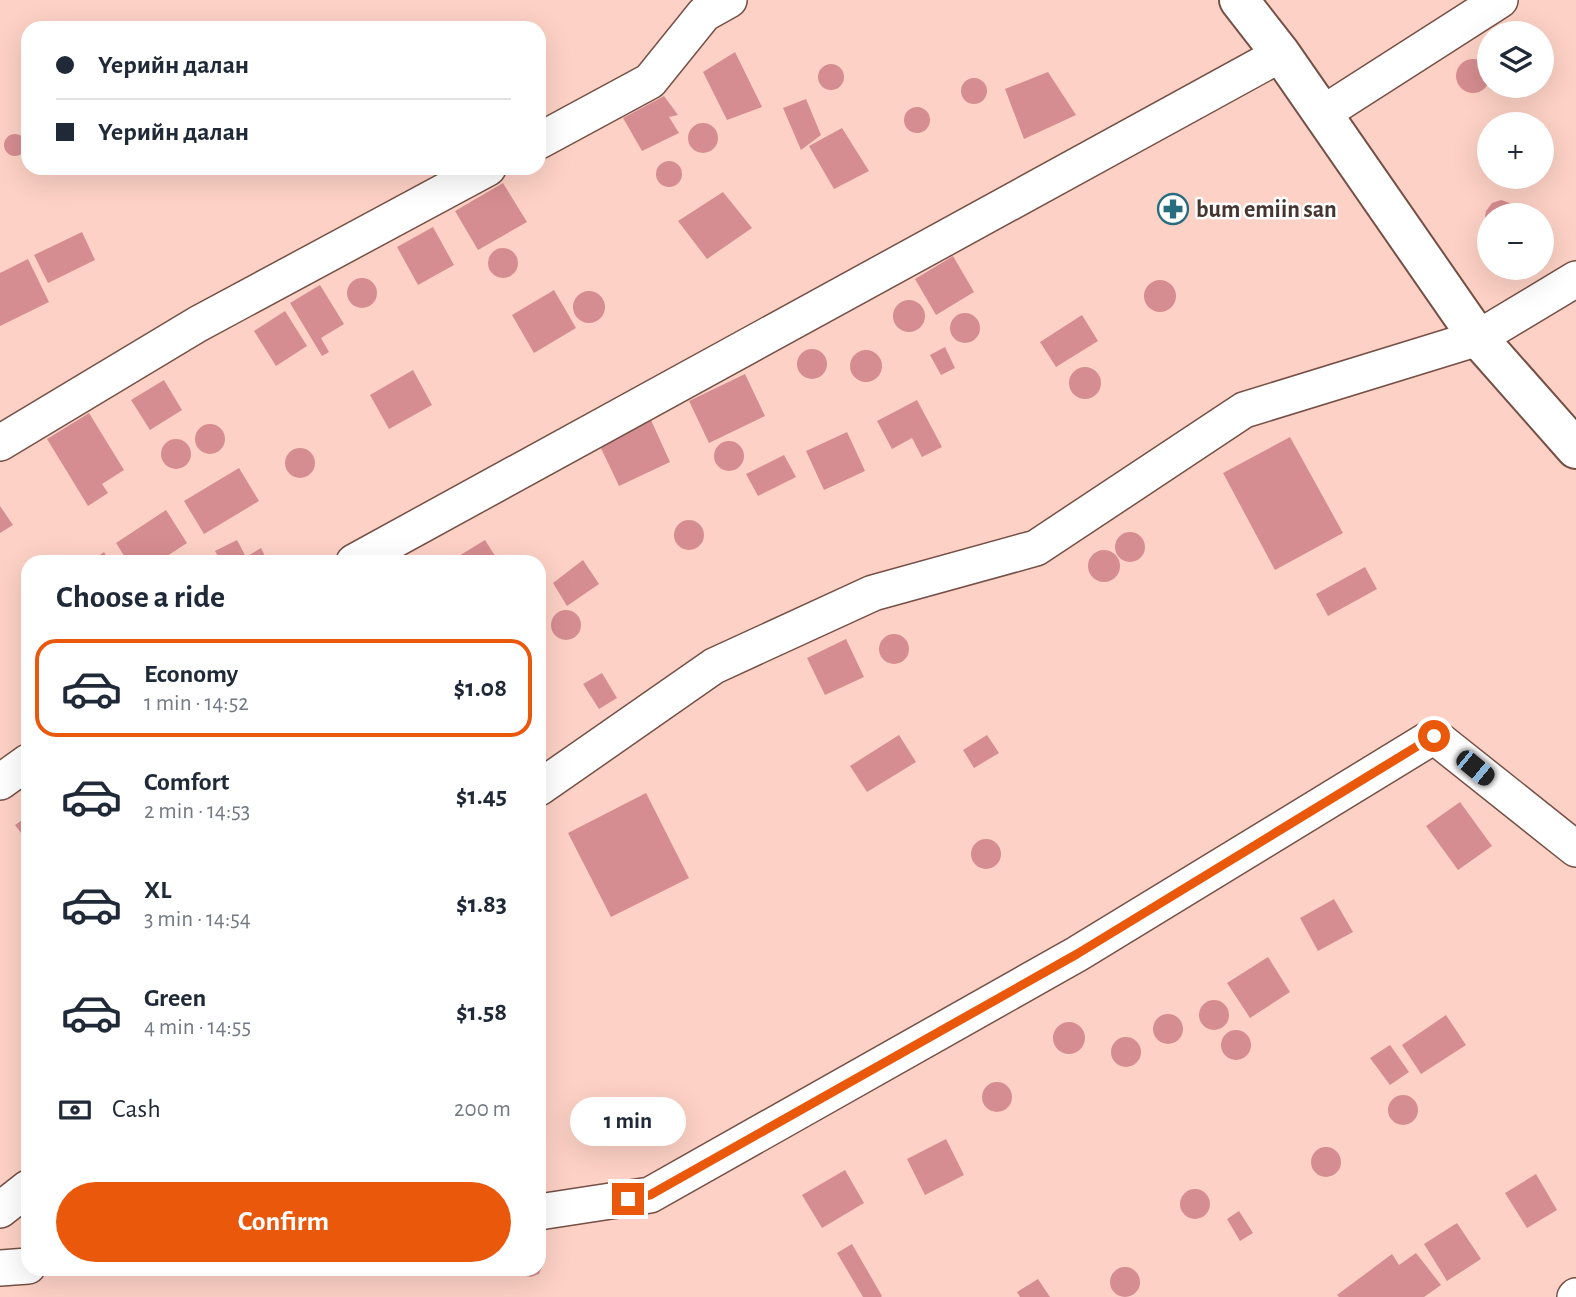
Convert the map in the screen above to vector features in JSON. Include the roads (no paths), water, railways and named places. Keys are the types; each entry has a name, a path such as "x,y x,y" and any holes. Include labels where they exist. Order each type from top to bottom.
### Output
{"street":[{"path":"546,137 649,81 704,13 729,0"},
{"path":"1239,0 1281,54 1478,338 1576,449"},
{"path":"1322,114 1500,0"},
{"path":"367,555 1281,54"},
{"path":"0,443 198,324 475,175"},
{"path":"546,783 714,666 873,593 1036,548 1244,410 1478,338 1576,279"},
{"path":"546,1211 650,1195 1077,954 1434,736 1576,849"},
{"path":"0,782 21,767"},
{"path":"0,1210 21,1194"},
{"path":"0,1268 21,1266"}],"place":[{"name":"bum emiin san","path":"1173,209"}]}
